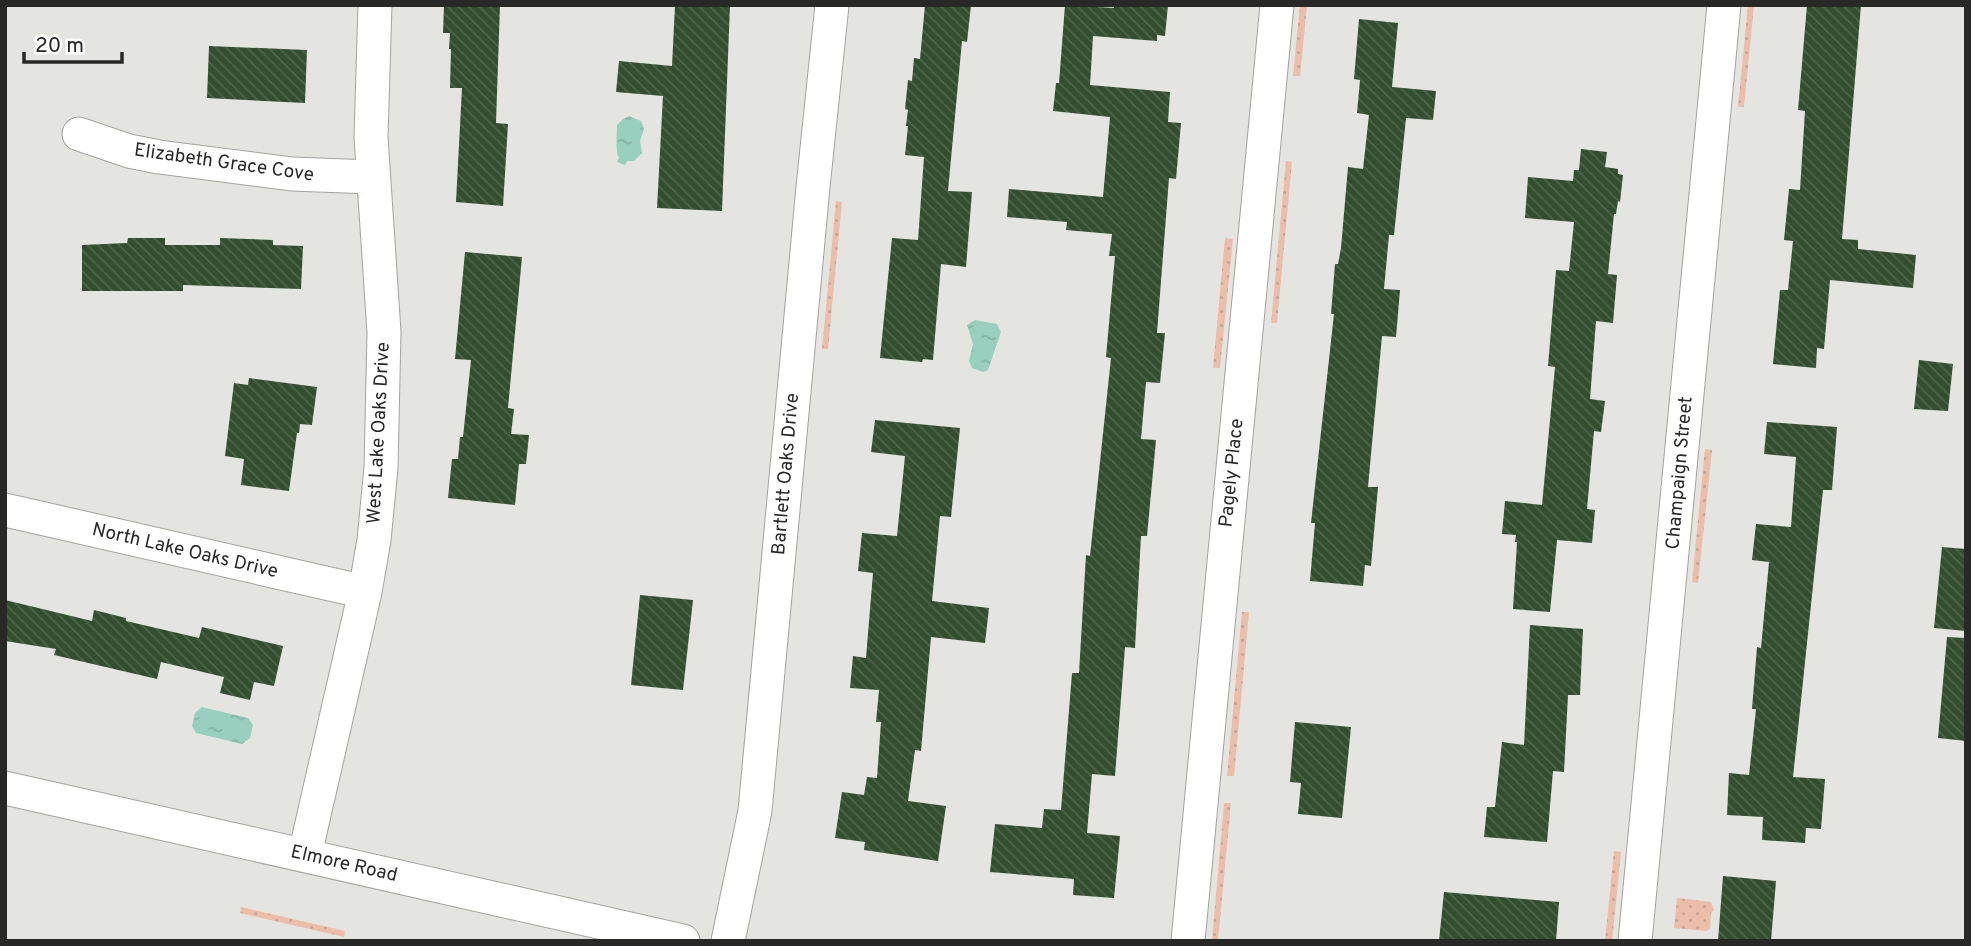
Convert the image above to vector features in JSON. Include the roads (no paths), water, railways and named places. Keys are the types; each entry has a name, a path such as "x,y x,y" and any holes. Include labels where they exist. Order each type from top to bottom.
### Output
{"street":[{"name":"West Lake Oaks Drive","path":"305,854 365,592 374,540 383,426 384,332 372,177 375,5"},
{"name":"Bartlett Oaks Drive","path":"728,941 755,811 832,5"},
{"name":"Pagely Place","path":"1188,941 1277,5"},
{"name":"Champaign Street","path":"1635,941 1724,5"},
{"name":"Elizabeth Grace Cove","path":"79,134 129,151 159,157 292,174 372,177"},
{"name":"North Lake Oaks Drive","path":"5,510 365,592"},
{"name":"Elmore Road","path":"5,788 683,941"}],"water":[{"path":"629,116 641,121 644,129 640,141 642,153 634,161 627,161 625,165 617,162 617,125"},
{"path":"975,320 997,324 1001,332 988,370 983,372 972,368 969,361 973,344 967,325"},
{"path":"202,707 248,718 253,725 250,738 242,744 196,733 192,726 195,713"}]}
